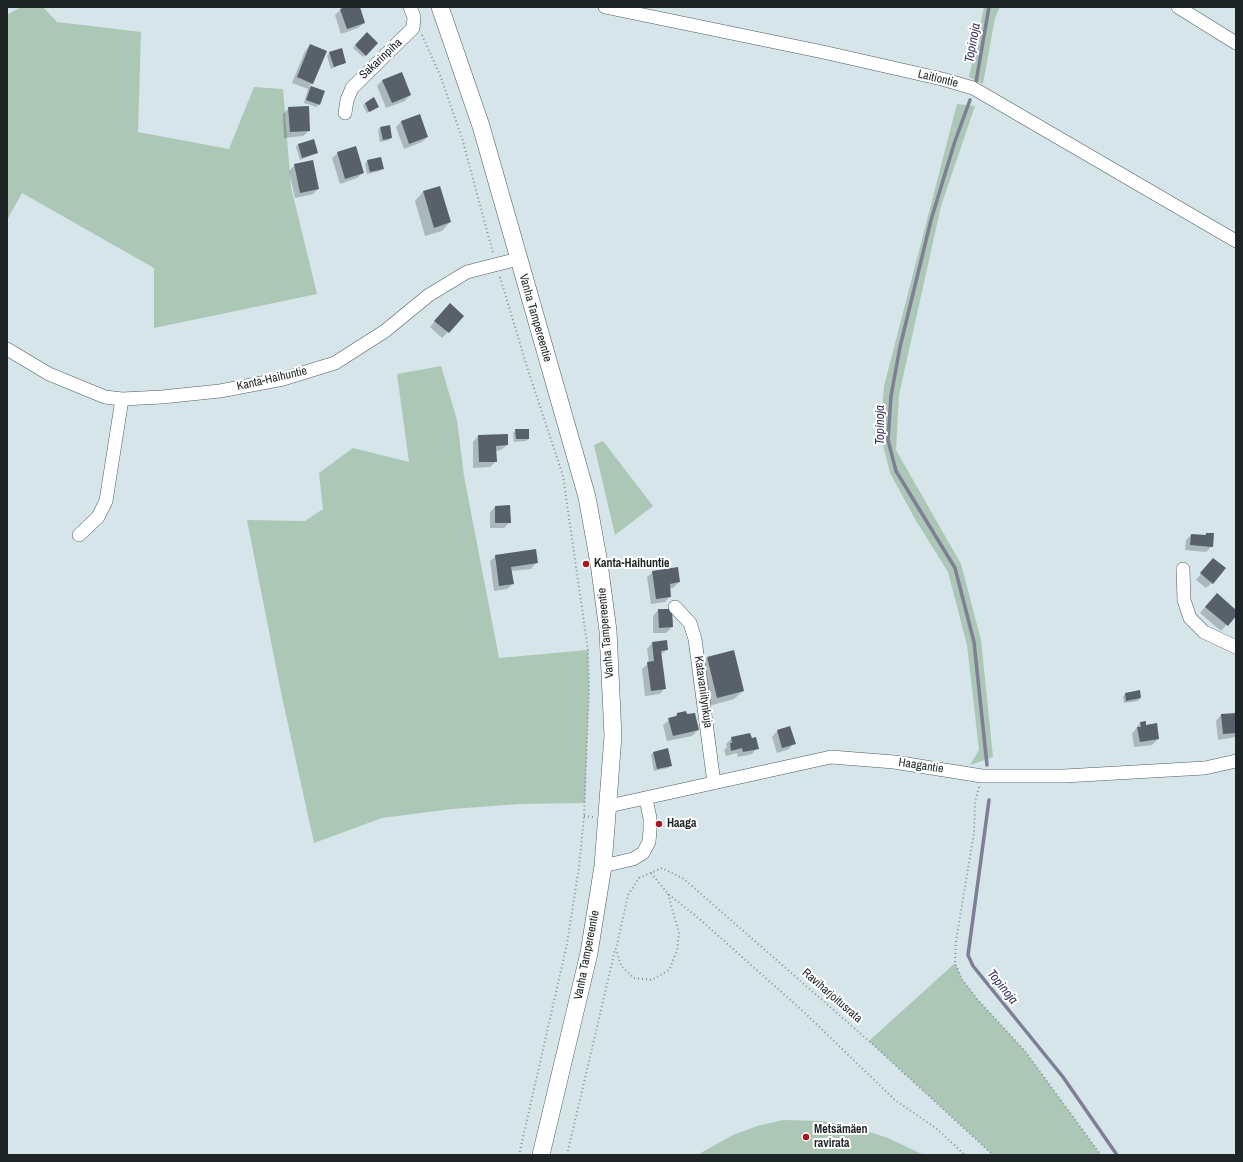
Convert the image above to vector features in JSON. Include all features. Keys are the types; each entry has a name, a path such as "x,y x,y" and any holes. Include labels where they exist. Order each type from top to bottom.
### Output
{"main road":[{"name":"Vanha Tampereentie","path":"440,7 481,126 587,497 598,556 608,631 614,736 603,866 589,953 541,1155"}],"street":[{"name":"Laitiontie","path":"605,7 831,54 942,79 973,88 1236,241"},
{"path":"1178,7 1236,43"},
{"name":"Sakarinpiha","path":"345,113 347,100 352,88 413,28 412,12"},
{"name":"Kanta-Haihuntie","path":"7,349 49,374 105,397 122,399 162,397 220,391 283,379 335,363 385,331 429,294 466,272 518,259"},
{"path":"79,534 98,517 106,501 122,399"},
{"path":"1183,569 1184,600 1190,618 1204,632 1236,647"},
{"name":"Katavaniitynkuja","path":"676,607 690,623 695,639 714,783"},
{"name":"Haagantie","path":"609,806 831,757 894,762 982,776 1064,776 1205,768 1236,761"},
{"path":"603,866 632,859 643,853 649,842 650,830 650,818 646,799"}],"path":[{"path":"412,12 440,75 462,138 496,264 527,367 563,476 588,650 589,689 582,845 567,944 519,1155"},
{"path":"576,561 580,560"},
{"path":"982,776 975,802 974,833 956,940 955,963 962,979 978,1000 1024,1051 1101,1155"},
{"name":"Raviharjoitusrata","path":"567,1155 628,894 639,878 662,868 684,879 869,1041 992,1155"},
{"path":"651,873 668,894 696,916 805,1012 895,1100 937,1129 965,1155"},
{"path":"616,949 621,966 634,978 652,980 669,970 677,952 679,933 668,894"}],"green space":[{"path":"21,7 43,7 57,22 141,32 138,132 229,149 254,87 283,89 291,187 317,294 154,328 154,268 22,193 7,220 7,15"},
{"path":"984,7 1000,7 995,18 983,84 969,77"},
{"path":"957,104 975,106 941,206 899,395 896,450 961,564 981,640 993,757 970,765 979,750 967,645 948,572 915,519 890,473 880,433 884,386"},
{"path":"441,366 457,420 464,476 499,658 588,650 589,689 585,803 520,804 452,809 382,818 314,843 282,697 247,520 305,521 323,509 319,473 353,448 409,462 397,374"},
{"path":"603,441 653,506 615,535 594,445"},
{"path":"955,963 962,979 978,1000 1025,1051 1101,1155 993,1155 869,1041"},
{"name":"Metsämäen ravirata","path":"783,1120 822,1121 854,1127 888,1138 924,1155 697,1155 733,1135 757,1126"}],"building":[{"path":"345,7 360,7 365,23 347,29 340,9"},
{"path":"367,32 378,43 366,56 355,45"},
{"path":"310,44 327,51 313,84 297,77"},
{"path":"342,48 346,63 334,67 329,52"},
{"path":"402,72 411,95 392,103 382,80"},
{"path":"311,86 325,91 320,105 306,100"},
{"path":"374,97 379,107 369,112 365,103"},
{"path":"309,106 310,131 290,132 288,107"},
{"path":"420,114 428,137 409,144 401,121"},
{"path":"390,125 392,138 383,140 380,127"},
{"path":"314,139 318,153 302,158 298,144"},
{"path":"356,146 364,173 345,179 337,152"},
{"path":"381,157 384,169 370,172 367,160"},
{"path":"313,160 319,189 300,193 294,164"},
{"path":"440,186 451,222 434,228 423,191"},
{"path":"450,303 464,316 449,333 434,321"},
{"path":"515,429 529,429 529,439 516,439"},
{"path":"508,434 508,445 496,446 497,462 479,462 478,435"},
{"path":"510,505 511,523 495,523 495,506"},
{"path":"1206,533 1214,533 1213,547 1190,545 1191,534 1206,535"},
{"path":"536,549 538,563 511,567 514,584 499,586 495,555"},
{"path":"1213,558 1226,568 1213,584 1200,573"},
{"path":"678,567 680,582 670,584 671,597 656,599 652,571"},
{"path":"1217,593 1236,610 1236,616 1228,626 1205,607"},
{"path":"658,609 672,609 673,627 659,628"},
{"path":"667,640 668,650 661,651 666,689 651,691 647,662 654,661 652,642"},
{"path":"734,650 744,691 717,698 707,657"},
{"path":"1140,690 1141,698 1126,701 1125,693"},
{"path":"686,711 687,714 695,713 699,730 673,736 668,718 677,716 677,713"},
{"path":"1236,713 1236,733 1223,734 1221,714"},
{"path":"1146,721 1146,725 1157,723 1159,739 1140,742 1137,727 1141,727 1140,722"},
{"path":"790,726 796,744 782,748 777,730"},
{"path":"750,733 752,738 756,737 759,749 743,752 742,748 731,751 731,737"},
{"path":"668,748 672,766 657,769 653,752"}],"waterway":[{"name":"Topinoja","path":"976,82 989,7"},
{"name":"Topinoja","path":"970,100 955,141 931,220 900,347 891,396 888,440 896,471 955,568 974,642 987,765"},
{"name":"Topinoja","path":"989,800 968,955 973,966 1063,1077 1117,1155"}],"place":[{"name":"Kanta-Haihuntie","path":"586,564"},
{"name":"Haaga","path":"659,824"},
{"name":"Metsämäen ravirata","path":"806,1137"}]}
